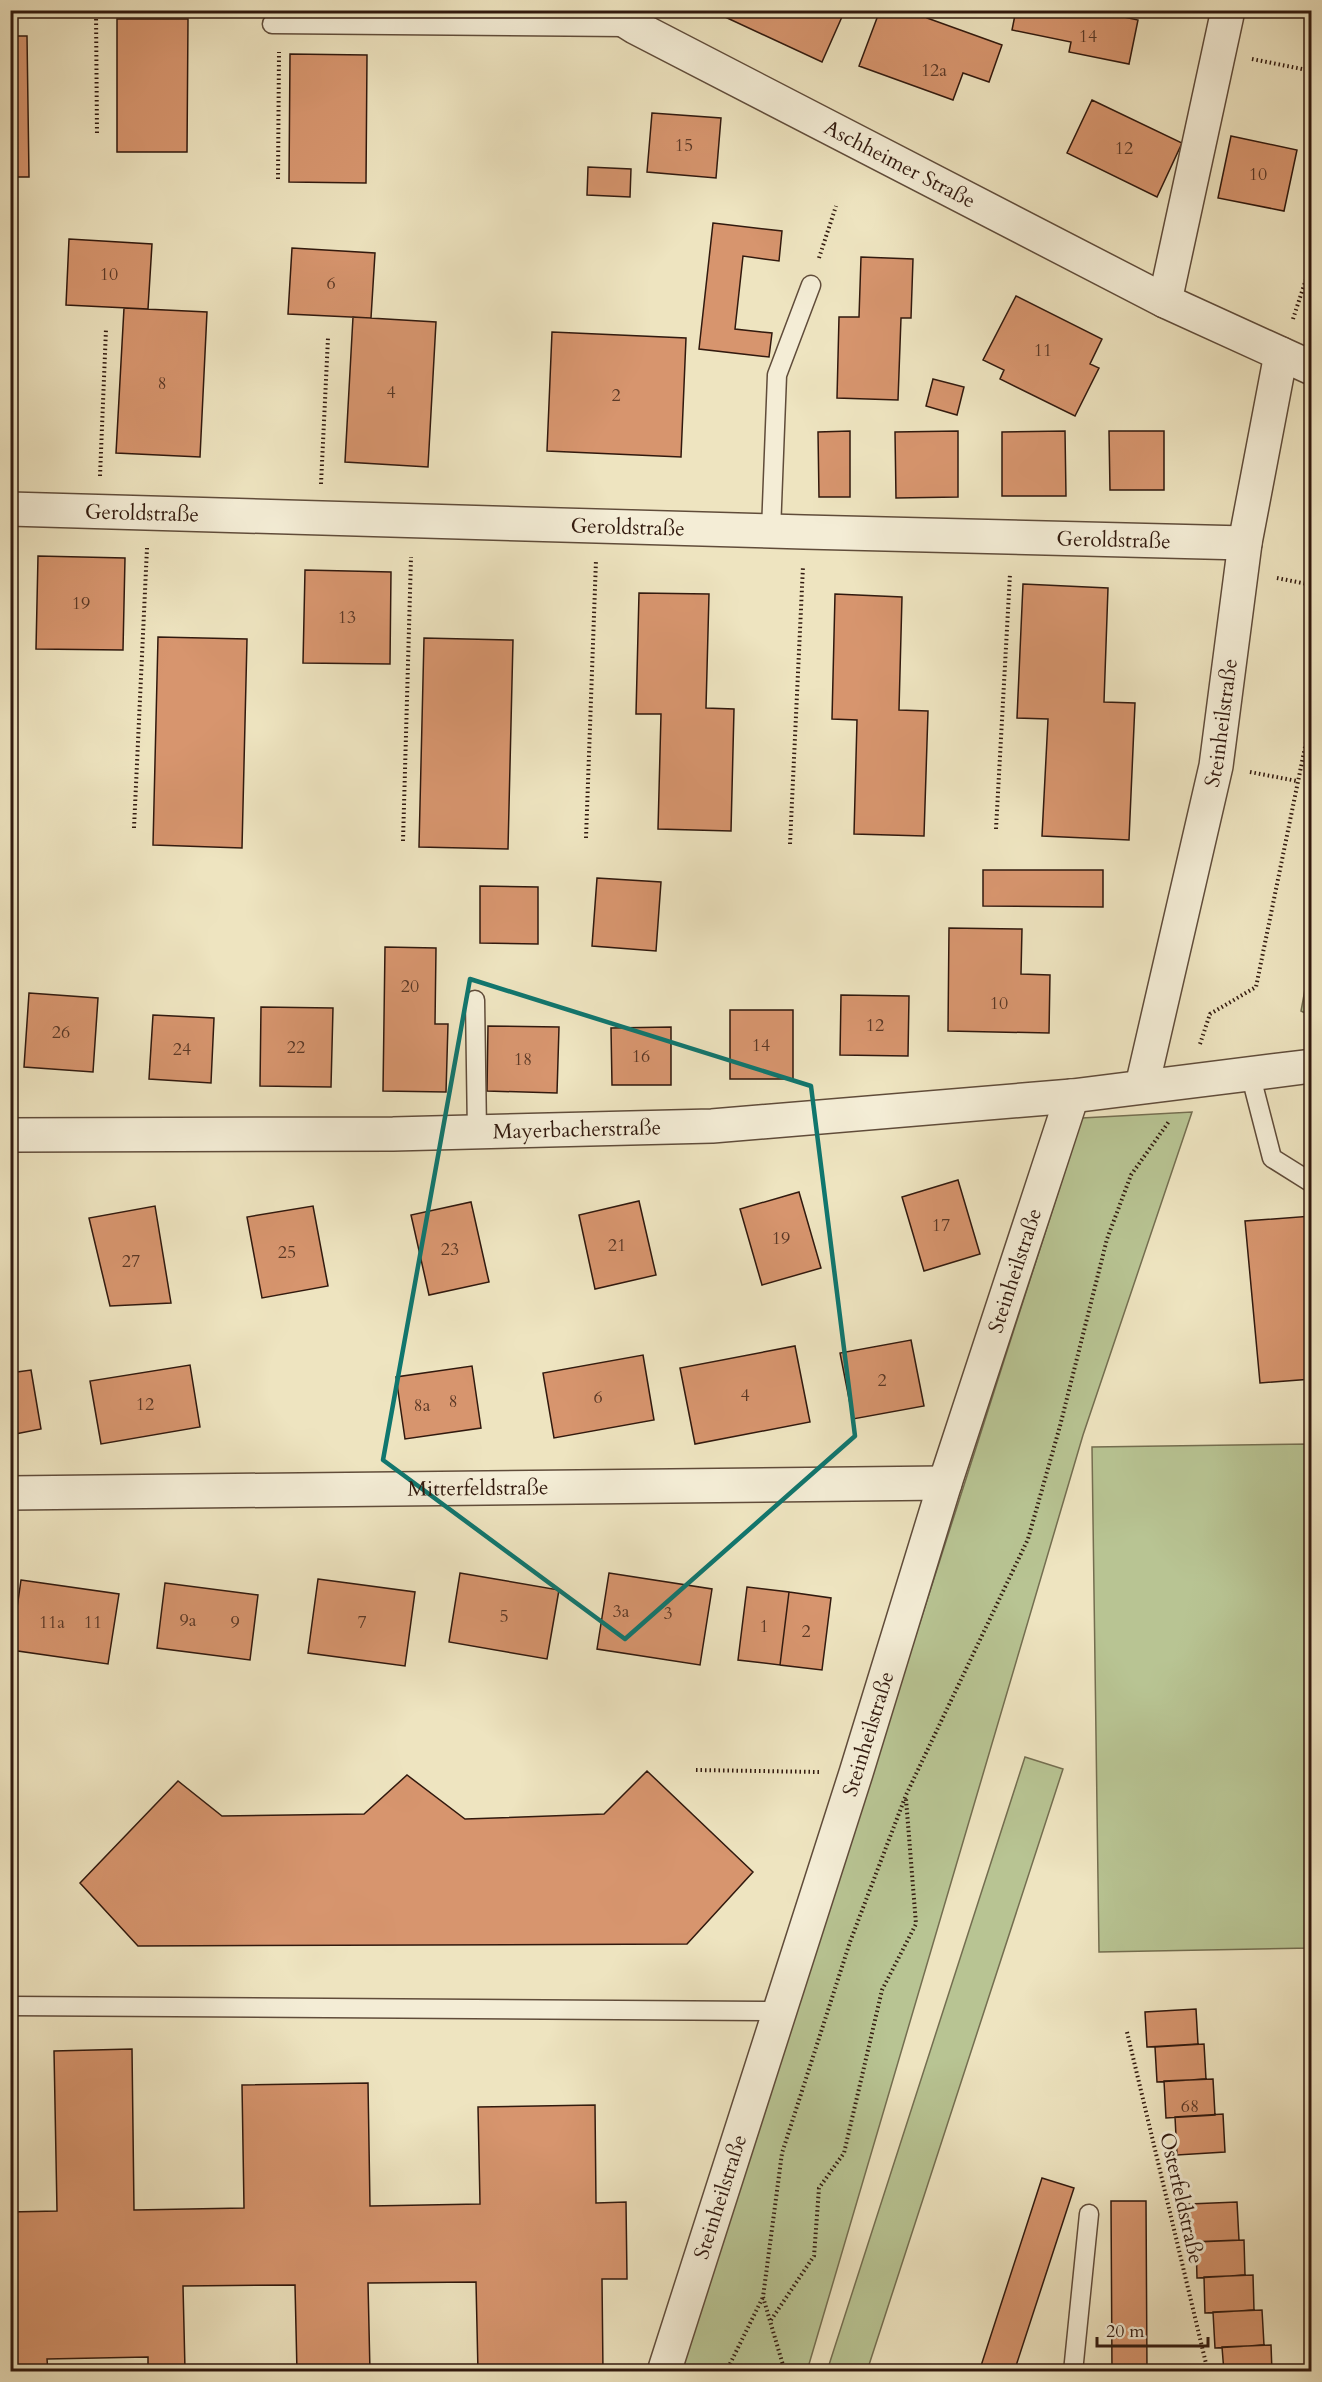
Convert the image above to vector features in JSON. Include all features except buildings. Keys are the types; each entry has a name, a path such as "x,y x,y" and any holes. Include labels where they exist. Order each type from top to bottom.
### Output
{"street":[{"path":"1165,301 1228,10"},
{"name":"Aschheimer Straße","path":"628,16 1165,301 1311,368"},
{"name":"Steinheilstraße","path":"1142,1086 1216,765 1245,543 1281,354"},
{"name":"Geroldstraße","path":"10,509 1245,543"},
{"name":"Mayerbacherstraße","path":"10,1135 477,1132 712,1126 1072,1096 1311,1066"},
{"name":"Steinheilstraße","path":"664,2372 781,2011 945,1483 1072,1096"},
{"name":"Mitterfeldstraße","path":"10,1493 945,1483"}],"lane":[{"name":"Aschheimer Straße","path":"272,24 628,16"},
{"path":"771,531 777,375 811,285"},
{"path":"475,1000 477,1132"},
{"path":"1250,1073 1272,1158 1311,1183"},
{"path":"10,2006 781,2011"},
{"path":"1073,2372 1089,2214"}],"path":[{"path":"96,10 97,136"},
{"path":"278,179 279,46"},
{"path":"1219,53 1311,71"},
{"path":"811,285 836,206"},
{"path":"1281,354 1311,261"},
{"path":"99,510 106,329"},
{"path":"319,518 328,338"},
{"path":"134,828 148,512"},
{"path":"403,841 412,520"},
{"path":"586,838 597,526"},
{"path":"790,844 804,532"},
{"path":"996,830 1012,537"},
{"path":"726,2372 763,2297 782,2153 850,1942 906,1795 1028,1539 1060,1426 1107,1239 1131,1175 1169,1122 1188,1080 1210,1014 1256,987 1311,713"},
{"path":"1216,765 1297,781"},
{"path":"696,1770 856,1773"},
{"path":"771,2320 814,2256 819,2188 844,2153 882,1990 916,1924 906,1795"},
{"name":"Osterfeldstraße","path":"1127,2032 1208,2372"},
{"path":"763,2297 785,2372"}],"highlighted area":[{"path":"470,979 811,1086 855,1436 625,1639 383,1460"}],"green space":[{"path":"1311,957 1311,1016 1301,1011"},
{"path":"1192,1112 1083,1435 807,2371 679,2372 1082,1118"},
{"path":"1311,1444 1311,1948 1099,1952 1092,1447"},
{"path":"1025,1757 1063,1769 867,2371 827,2371"}]}
